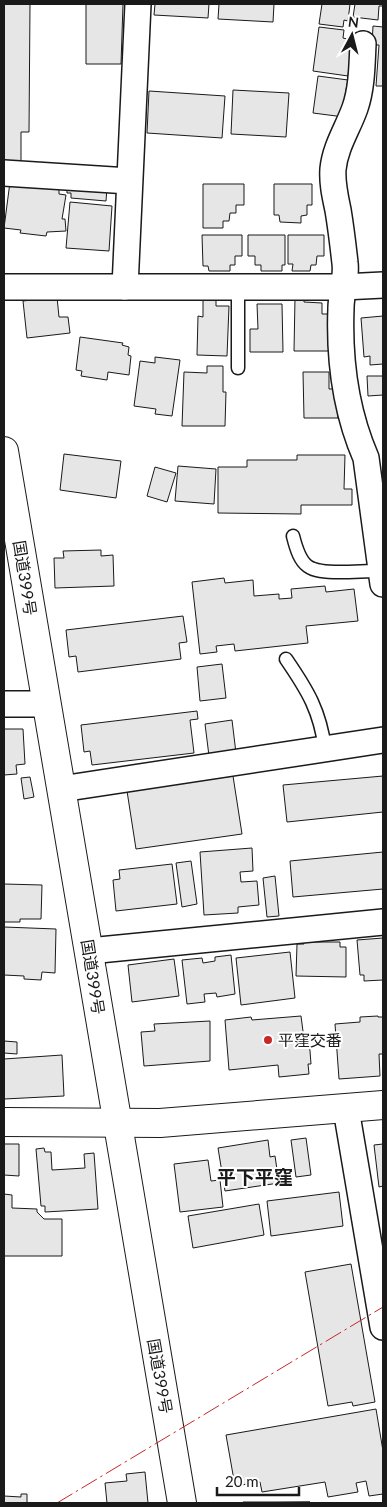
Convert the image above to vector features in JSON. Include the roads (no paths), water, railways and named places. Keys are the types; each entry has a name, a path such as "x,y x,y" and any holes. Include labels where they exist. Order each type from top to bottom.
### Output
{"main road":[{"name":"国道399号","path":"4,450 182,1503"},
{"path":"4,1122 160,1123 383,1105"}],"street":[{"path":"124,287 138,4"},
{"path":"363,44 356,107 336,156 333,168 333,183 346,266 341,336 345,382 359,442 366,458 382,578"},
{"path":"4,173 129,181"},
{"path":"4,287 343,287 383,285"},
{"path":"4,704 46,704"},
{"path":"61,789 383,740"},
{"path":"89,951 383,922"},
{"path":"346,1109 383,1327"}],"lane":[{"path":"238,287 238,368"},
{"path":"293,536 297,553 310,568 319,572 382,578"},
{"path":"286,659 306,688 317,710 325,749"}],"place":[{"name":"平窪交番","path":"268,1040"}],"district":[{"name":"平下平窪","path":"255,1177"}]}
